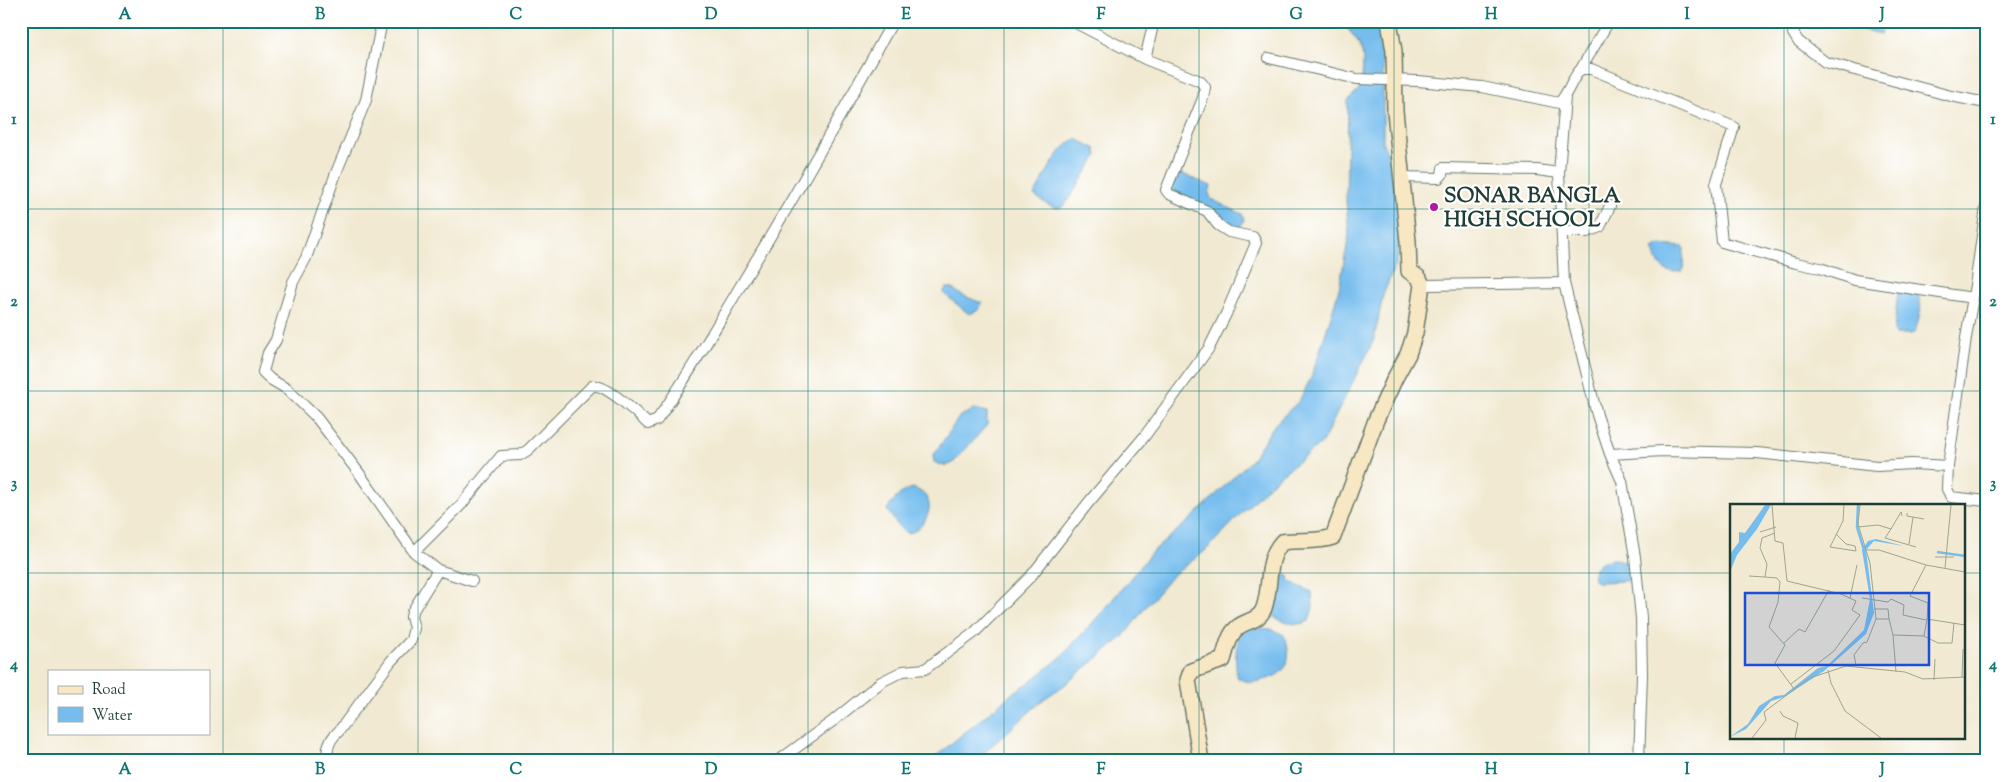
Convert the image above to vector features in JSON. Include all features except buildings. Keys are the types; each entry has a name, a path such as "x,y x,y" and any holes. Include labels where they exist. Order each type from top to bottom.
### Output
{"street":[{"path":"382,21 366,100 336,173 306,258 293,282 279,331 268,353 263,372 286,389 316,417 359,473 414,552 438,570 472,581"},
{"path":"414,552 461,505 501,456 520,455 528,450 592,386 600,386 631,407 648,424 654,422 674,397 759,255 848,104 893,21"},
{"path":"778,761 834,721 881,682 903,671 925,669 974,633 1031,576 1089,502 1144,437 1209,348 1226,314 1256,243 1253,237 1229,232 1218,225 1207,211 1169,194 1166,190 1203,98 1205,87 1200,81 1145,59 1072,21"},
{"path":"1145,59 1154,21"},
{"path":"1201,761 1188,680 1191,671 1223,660 1228,643 1236,628 1253,621 1264,609 1270,563 1275,549 1282,542 1294,540 1321,541 1333,537 1376,420 1408,354 1415,333 1422,285 1419,278 1409,271 1402,177 1391,80 1394,51 1389,21"},
{"path":"1269,58 1357,79 1482,87 1559,103 1565,97 1576,74 1581,69 1609,21"},
{"path":"1797,21 1793,34 1798,41 1825,62 1986,103"},
{"path":"1581,69 1591,69 1734,128 1716,184 1722,242 1820,268 1855,280 1973,298"},
{"path":"1565,97 1558,173 1564,283 1596,415 1622,481 1637,575 1641,618 1642,675 1639,761"},
{"path":"1402,177 1439,178 1442,175 1443,168 1537,170 1558,173"},
{"path":"1562,232 1587,232 1600,227 1610,206"},
{"path":"1986,207 1981,279 1973,298 1948,466 1947,489 1951,497 1986,501"},
{"path":"1422,285 1564,283"},
{"path":"1610,454 1740,452 1877,466 1912,464 1948,466"},
{"path":"330,761 327,756 332,737 339,732 391,661 411,640 414,628 411,617 412,612 438,570"}],"water":[{"path":"1341,21 1378,21 1383,57 1383,144 1394,164 1400,219 1397,261 1383,295 1374,340 1322,443 1274,480 1205,551 1172,576 1123,637 1063,686 1044,699 975,761 930,761 1013,693 1061,657 1103,611 1152,552 1192,518 1252,459 1275,424 1299,401 1311,378 1327,329 1339,289 1349,235 1346,201 1348,100 1361,87 1363,57 1359,44"},
{"path":"1848,21 1885,21 1881,34 1856,28 1847,23"},
{"path":"1076,139 1096,149 1097,156 1064,206 1052,207 1034,195 1063,148"},
{"path":"1178,172 1211,186 1209,193 1211,199 1242,214 1244,220 1239,229 1231,229 1170,190"},
{"path":"1660,245 1684,247 1683,271 1670,272 1662,268 1653,249"},
{"path":"946,288 951,288 964,296 982,303 979,310 969,314 943,293"},
{"path":"1898,291 1917,293 1919,298 1919,317 1915,332 1911,334 1896,334 1894,331"},
{"path":"976,409 987,412 987,425 953,463 944,466 934,462 933,456 960,416"},
{"path":"913,488 923,494 928,501 929,509 927,517 922,524 910,533 902,530 887,510 895,499 908,489"},
{"path":"1613,559 1622,560 1630,566 1631,578 1626,581 1597,582 1594,580 1594,571 1598,565"},
{"path":"1274,572 1289,576 1290,582 1312,592 1313,607 1309,621 1294,624 1270,615 1271,583"},
{"path":"1248,627 1271,629 1284,635 1288,651 1287,664 1279,674 1272,678 1253,682 1237,677 1236,659 1238,642 1241,631"}],"place":[{"name":"SONAR BANGLA HIGH SCHOOL","path":"1434,207"}]}
